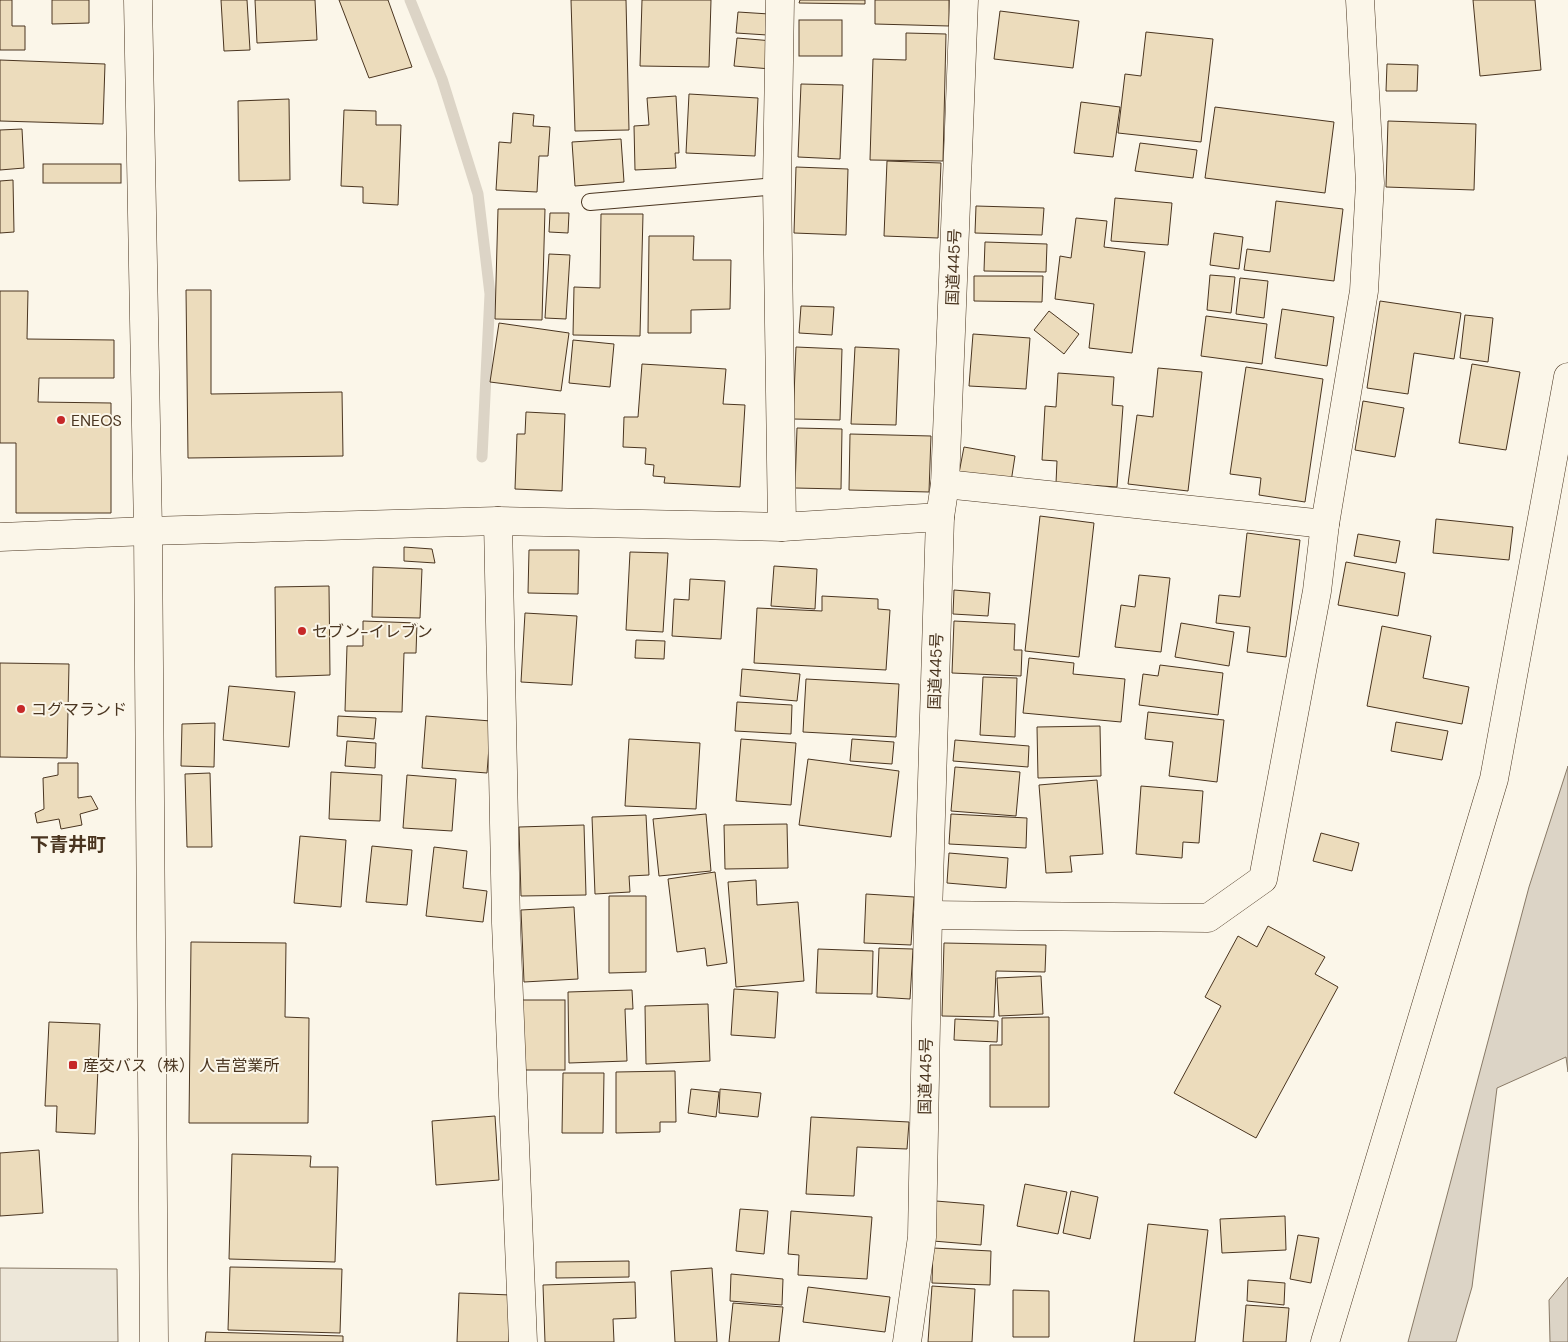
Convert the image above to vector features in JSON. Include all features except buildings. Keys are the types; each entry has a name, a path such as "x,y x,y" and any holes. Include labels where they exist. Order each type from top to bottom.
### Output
{"main road":[{"path":"138,0 148,531 154,1342"},
{"path":"780,0 777,186 782,526"},
{"name":"国道445号","path":"907,1342 922,1237 928,915 940,517 945,484 964,0"},
{"path":"928,915 1208,918 1263,880 1317,591 1325,524 1364,291 1370,183 1360,0"},
{"path":"1325,1342 1494,778 1568,377"},
{"path":"945,484 1325,524"},
{"path":"0,537 498,521 782,526 940,517"},
{"path":"498,521 506,923 523,1342"}],"lane":[{"path":"590,202 777,186"}],"shaded area":[{"path":"1568,766 1568,1072 1566,1057 1497,1088 1472,1287 1456,1342 1408,1342 1529,887"},
{"path":"0,1268 117,1269 118,1342 0,1342"},
{"path":"1568,1277 1568,1342 1550,1342 1549,1300"}],"waterway":[{"path":"410,0 442,79 478,194 490,294 482,457"}],"place":[{"name":"ENEOS","path":"61,420"},
{"name":"セブン-イレブン","path":"302,631"},
{"name":"コグマランド","path":"21,709"},
{"name":"産交バス（株） 人吉営業所","path":"73,1065"}],"district":[{"name":"下青井町","path":"68,844"}]}
